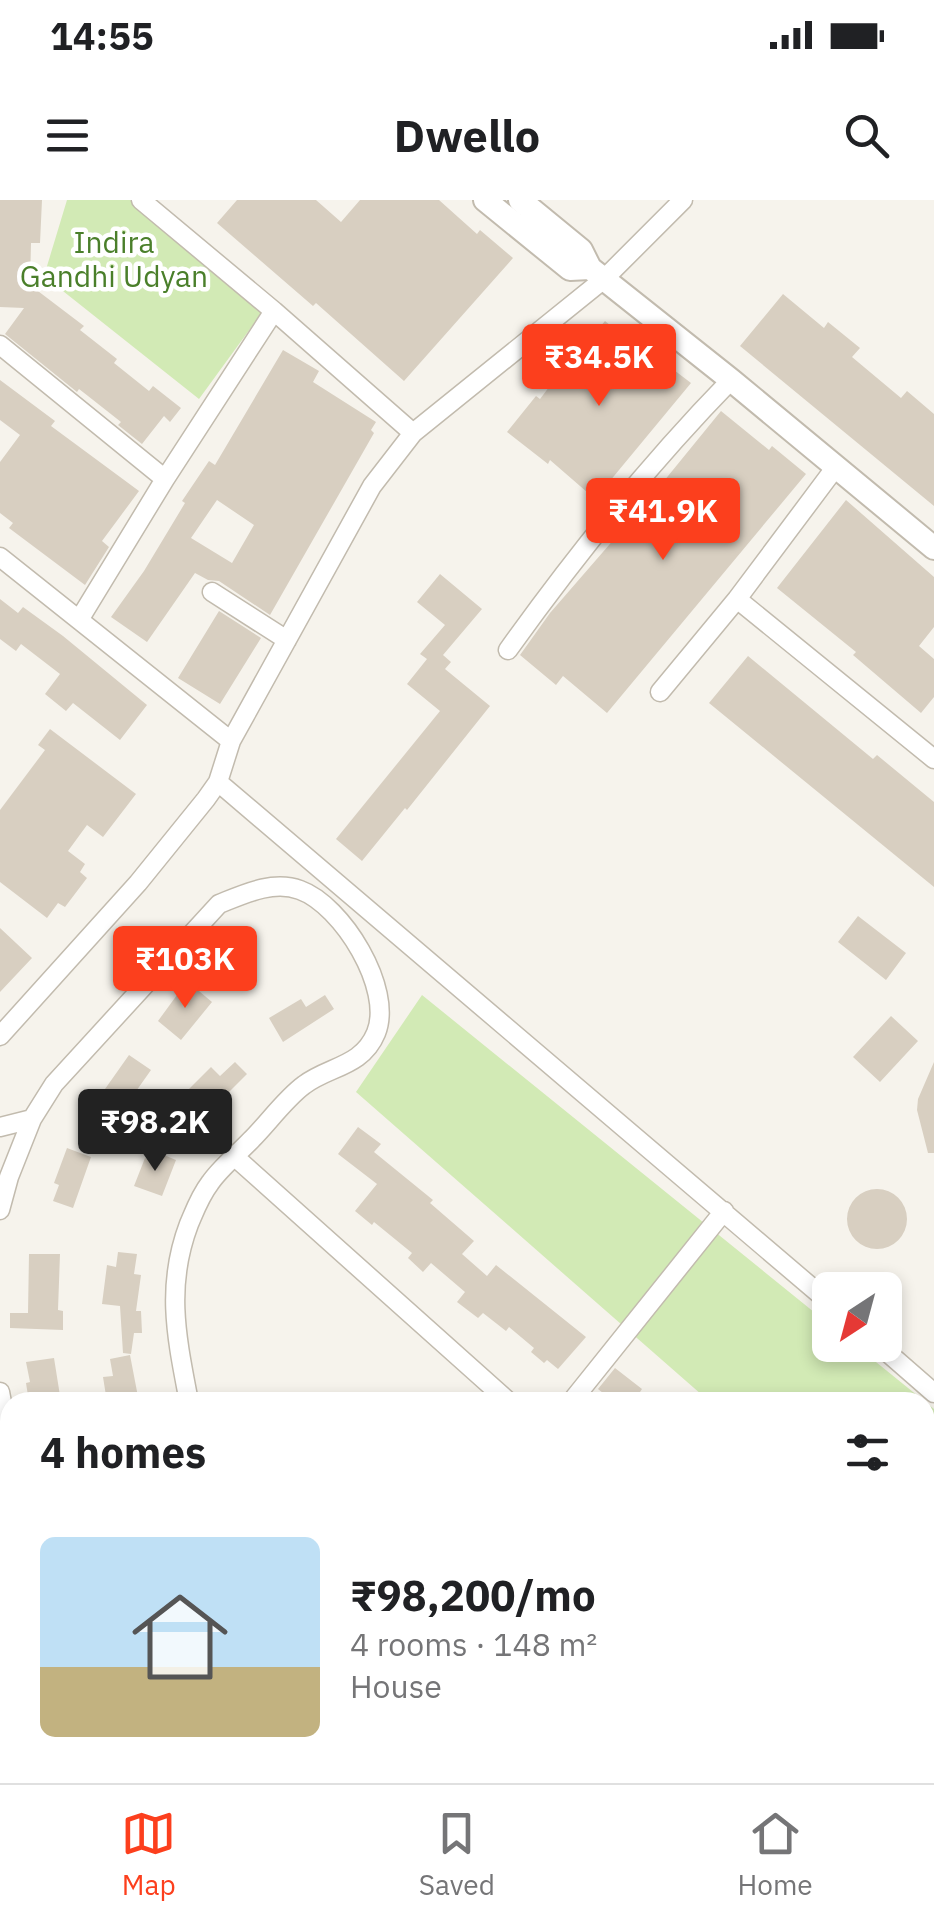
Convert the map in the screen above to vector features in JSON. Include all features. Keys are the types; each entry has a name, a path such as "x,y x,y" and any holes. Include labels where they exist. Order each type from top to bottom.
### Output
{"street":[{"path":"141,200 413,432"},
{"path":"485,200 570,268 597,273"},
{"path":"520,200 580,250 597,273 934,548"},
{"path":"0,1036 138,883 218,782 231,741 372,486 413,432 683,200"},
{"path":"79,620 274,311"},
{"path":"0,345 165,479"},
{"path":"508,650 576,556 676,436 731,380"},
{"path":"660,692 737,599 836,468"},
{"path":"0,557 231,741"},
{"path":"212,592 287,640"},
{"path":"737,599 934,759"},
{"path":"218,782 812,1287"},
{"path":"0,1210 32,1119 54,1084 220,904 277,886 300,890 320,902 364,957 378,986 381,1014 375,1036 358,1057 305,1084 210,1182 198,1202 176,1267 174,1302 188,1392"},
{"path":"0,1127 32,1119"},
{"path":"235,1156 498,1392"},
{"path":"580,1392 724,1211"},
{"path":"898,1362 933,1392"}],"green space":[{"name":"Indira Gandhi Udyan","path":"67,200 130,200 263,311 199,399 44,276"},
{"path":"422,995 812,1310 812,1362 876,1362 913,1392 699,1392 356,1092"}],"building":[{"path":"0,200 42,200 40,243 31,243 30,285 84,326 80,330 117,359 114,363 149,391 153,386 181,408 170,422 164,416 142,444 118,425 121,422 5,334 24,308 0,307"},
{"path":"237,200 316,200 341,222 360,200 439,200 477,234 480,230 513,258 404,381 217,223"},
{"path":"783,294 824,328 828,322 860,348 852,357 901,398 907,391 934,414 934,506 740,346"},
{"path":"605,321 650,358 653,354 691,383 595,499 550,460 548,464 507,432"},
{"path":"283,350 319,371 313,382 376,422 371,430 374,433 270,615 219,581 195,573 147,642 111,617 144,571 209,461 215,465","holes":["217,500 254,525 232,563 191,538"]},
{"path":"0,380 55,421 51,426 139,491 102,541 109,547 85,585 9,528 13,523 0,513 0,462 20,435 0,420"},
{"path":"721,411 806,474 607,713 563,676 556,685 520,655 550,613"},
{"path":"846,500 934,577 934,627 919,646 934,659 934,697 921,713 853,655 856,652 777,588"},
{"path":"440,574 482,609 443,655 451,662 445,669 490,706 362,861 336,839 440,711 407,684 427,659 420,654 445,625 417,602"},
{"path":"0,599 18,613 23,607 147,705 120,740 73,703 66,711 45,694 60,674 21,644 16,651 0,639"},
{"path":"219,611 261,638 220,704 178,678"},
{"path":"748,656 873,759 877,755 934,802 934,887 709,703"},
{"path":"50,729 136,794 103,837 87,825 68,851 85,864 80,872 87,878 65,907 58,903 47,918 0,882 0,810 45,750 38,745"},
{"path":"858,916 906,953 886,980 838,942"},
{"path":"0,928 32,958 0,992"},
{"path":"185,984 212,1002 181,1040 158,1021"},
{"path":"325,995 334,1009 283,1042 269,1018 301,999 306,1007"},
{"path":"891,1016 918,1041 880,1082 853,1057"},
{"path":"129,1055 151,1070 115,1121 93,1106"},
{"path":"235,1062 247,1074 219,1102 204,1096 195,1105 184,1094 211,1067 220,1076"},
{"path":"934,1062 934,1153 928,1153 917,1110"},
{"path":"358,1127 381,1144 374,1152 433,1200 430,1203 474,1241 462,1254 487,1276 496,1265 586,1337 558,1369 531,1352 534,1348 509,1327 506,1331 483,1313 478,1318 457,1302 465,1292 431,1263 423,1272 408,1258 412,1253 355,1211 377,1184 338,1154"},
{"path":"67,1148 91,1157 73,1208 53,1201 59,1185 54,1183"},
{"path":"159,1153 176,1160 162,1196 134,1186 145,1158 155,1162"},
{"path":"877,1189 898,1198 907,1219 898,1240 877,1249 856,1240 847,1219 856,1198"},
{"path":"118,1252 137,1254 134,1274 141,1275 136,1311 141,1311 142,1333 134,1333 131,1354 123,1353 120,1306 102,1304 107,1265 116,1267"},
{"path":"29,1254 60,1254 58,1310 63,1311 63,1330 10,1328 10,1313 28,1313"},
{"path":"130,1355 137,1392 105,1392 103,1377 113,1376 110,1359"},
{"path":"54,1358 59,1392 27,1392 26,1383 30,1382 26,1362"},
{"path":"615,1368 642,1389 602,1392 598,1389"}]}
